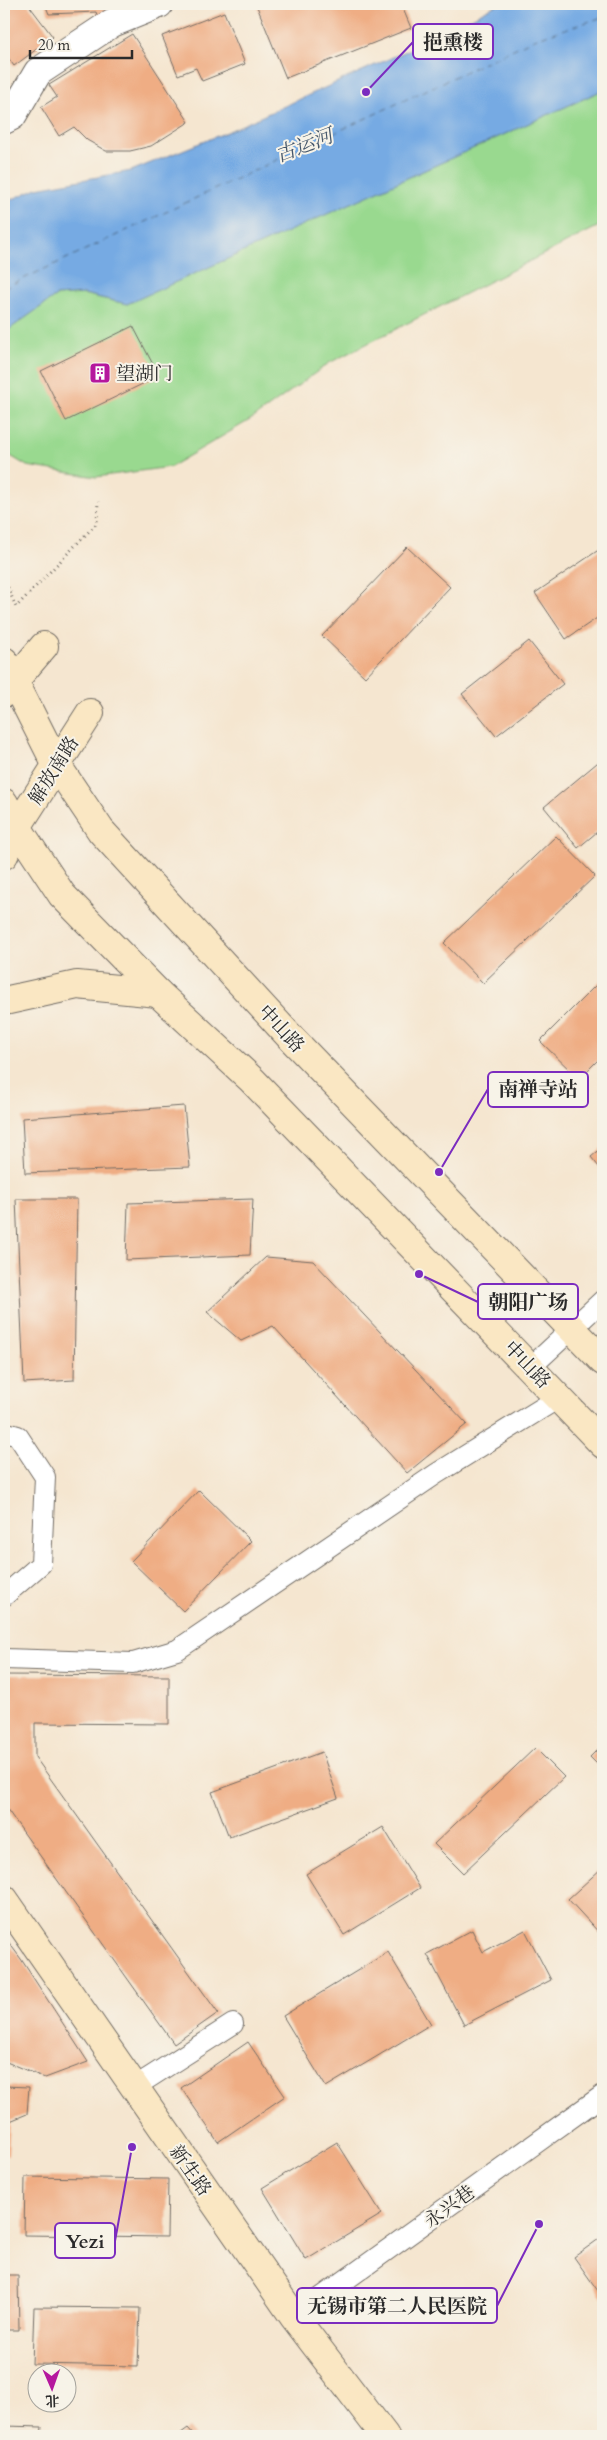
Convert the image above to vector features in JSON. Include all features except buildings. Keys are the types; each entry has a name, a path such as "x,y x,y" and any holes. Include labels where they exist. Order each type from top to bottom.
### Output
{"main road":[{"path":"7,678 44,646"},
{"name":"中山路","path":"7,678 56,764 101,831 292,1039 603,1361"},
{"name":"解放南路","path":"4,854 17,827 90,712"},
{"name":"中山路","path":"4,803 17,827 62,895 158,992 252,1080 560,1397 603,1444"},
{"path":"4,1000 77,984 158,992"},
{"name":"新生路","path":"4,1899 133,2088 294,2317 385,2436"}],"street":[{"path":"4,120 12,116 38,72 112,24 159,4"}],"lane":[{"path":"531,1367 603,1300"},
{"path":"4,1659 133,1663 177,1650 436,1474 560,1397"},
{"path":"4,1432 18,1436 45,1477 41,1564 4,1596"},
{"path":"133,2088 233,2024"},
{"name":"永兴巷","path":"294,2317 603,2095"}],"path":[{"path":"4,578 16,607 97,523 98,501"}],"green space":[{"path":"603,90 603,224 329,363 255,417 170,467 96,477 27,466 4,452 4,333 56,296 83,294 127,304"}],"water":[{"name":"古运河","path":"498,4 603,4 603,90 127,304 84,294 56,296 4,333 4,203 37,188 131,171 227,132 424,43"}],"ferry route":[{"path":"4,288 537,38 603,17"}],"place":[{"name":"挹熏楼","path":"366,92"},
{"name":"望湖门","path":"100,373"},
{"name":"南禅寺站","path":"439,1172"},
{"name":"朝阳广场","path":"419,1274"},
{"name":"Yezi","path":"132,2147"},
{"name":"无锡市第二人民医院","path":"539,2224"}]}
